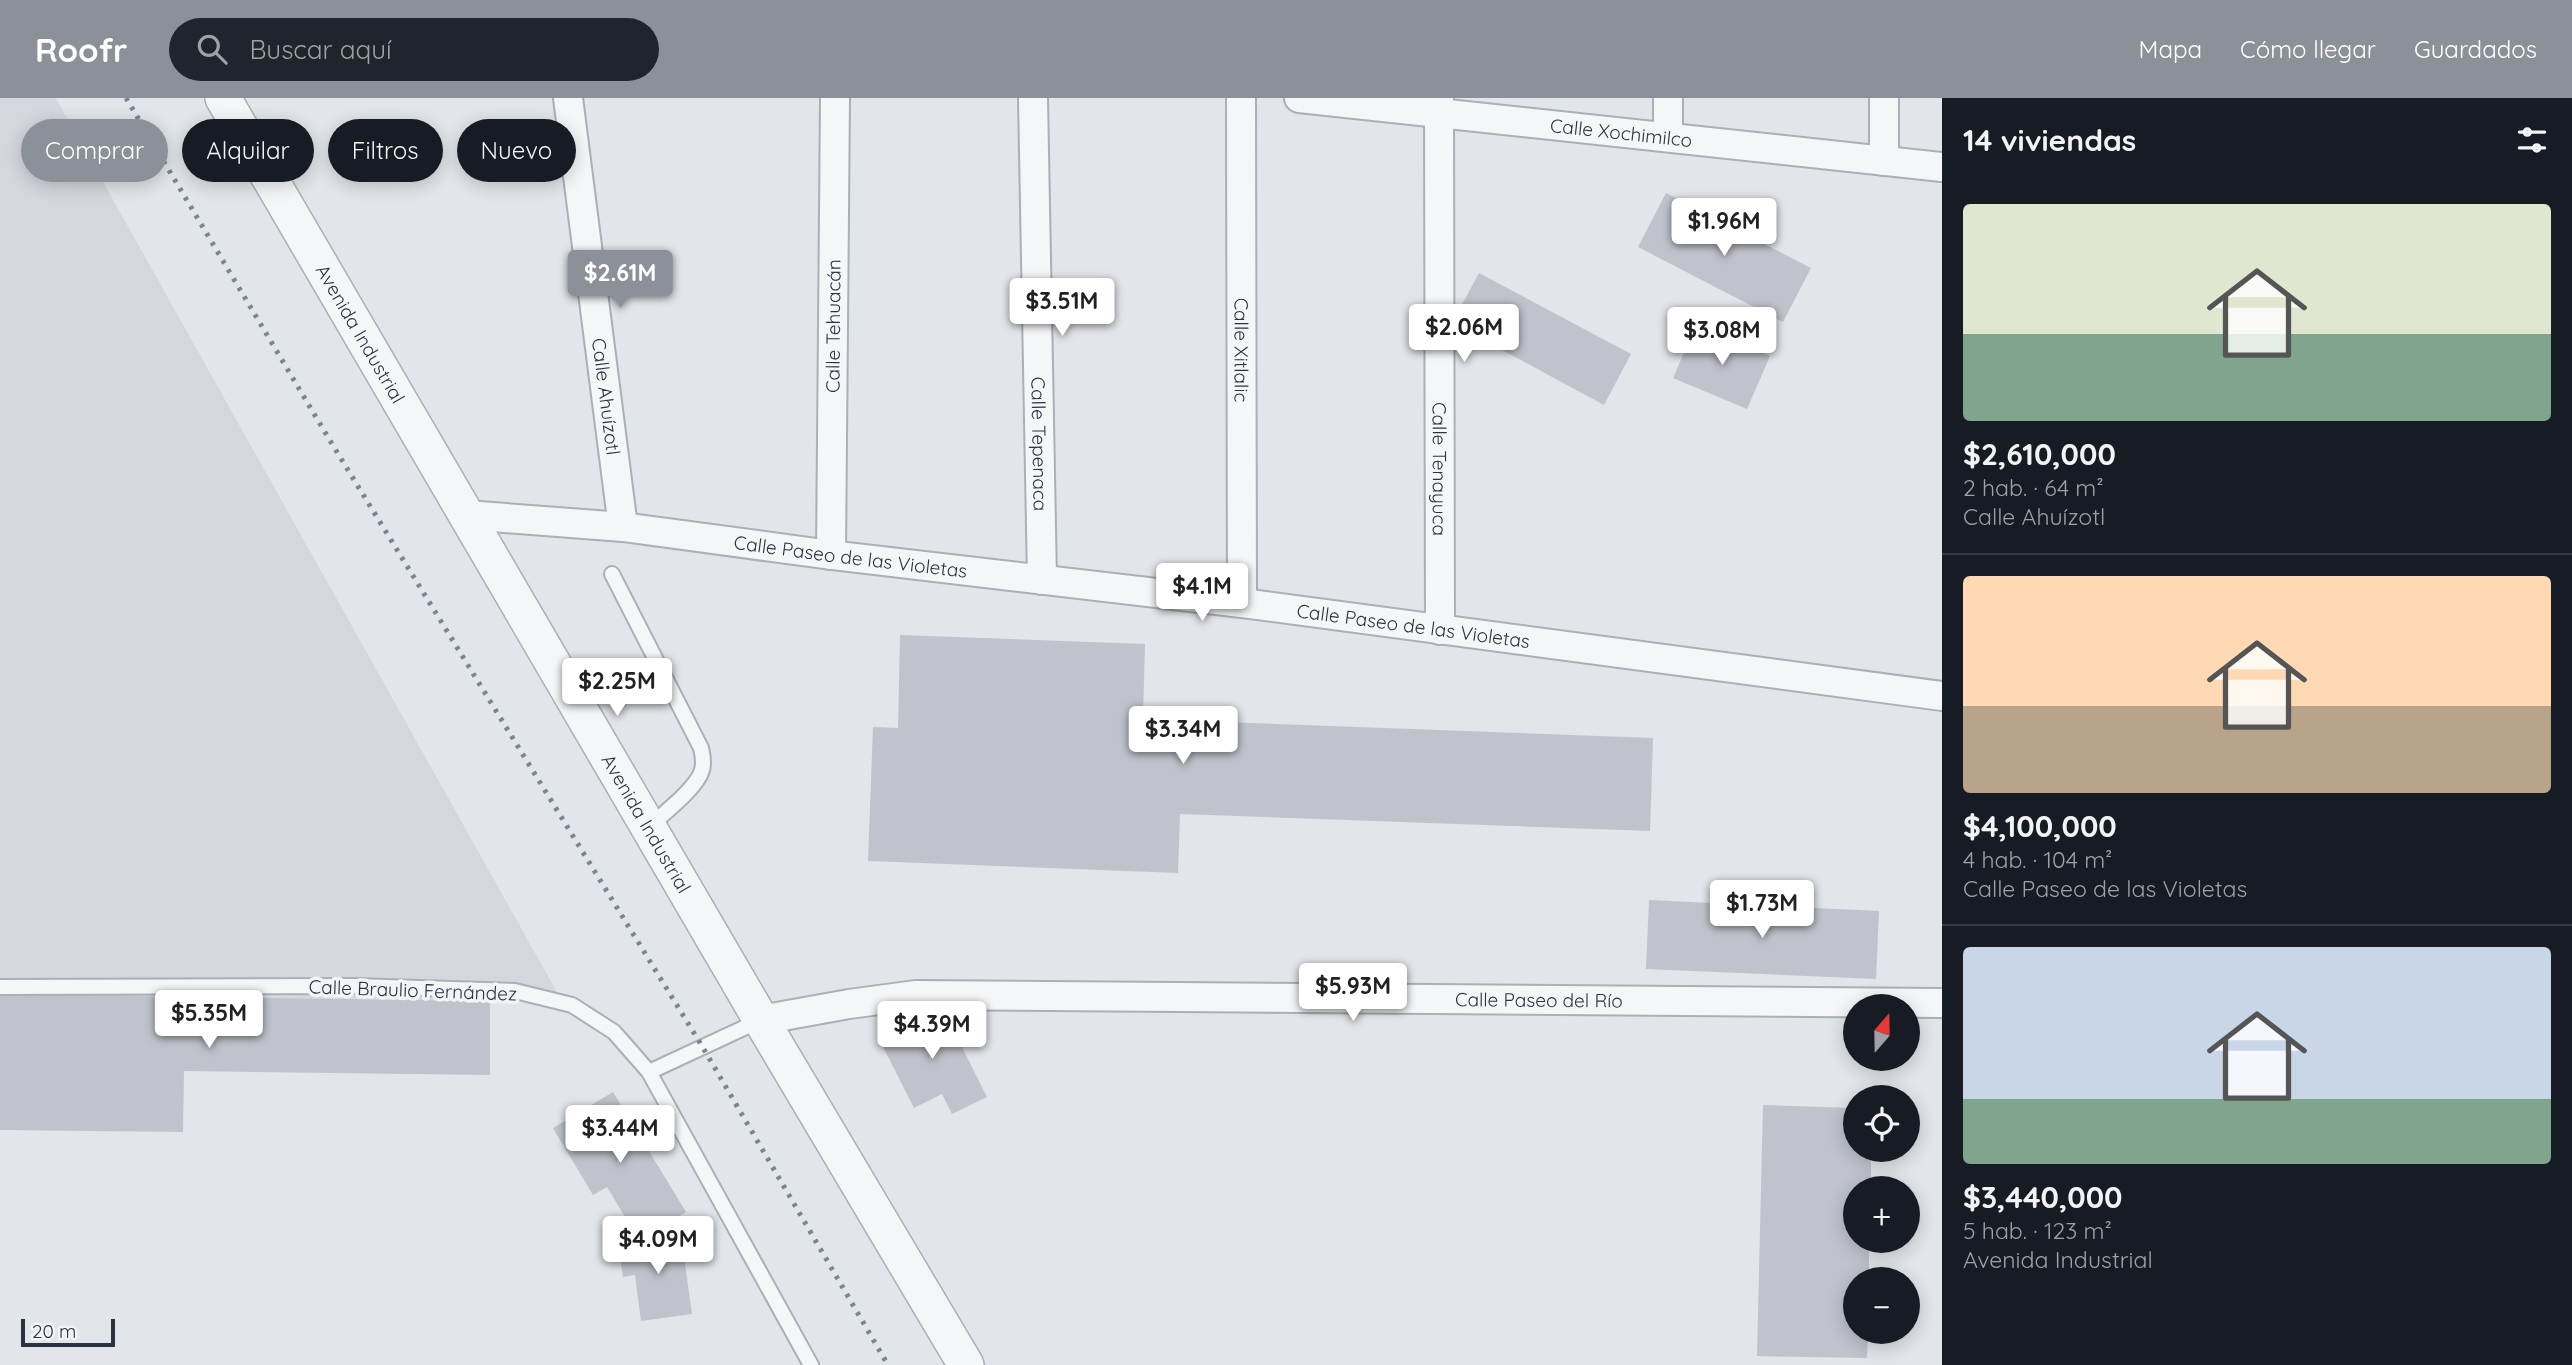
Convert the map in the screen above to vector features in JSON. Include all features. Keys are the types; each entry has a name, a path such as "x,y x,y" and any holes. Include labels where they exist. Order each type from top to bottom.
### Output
{"street":[{"name":"Avenida Industrial","path":"223,98 761,1020 966,1365"},
{"name":"Calle Ahuízotl","path":"568,98 623,527"},
{"name":"Calle Tehuacán","path":"831,555 835,98"},
{"name":"Calle Tepenaca","path":"1033,98 1042,580"},
{"name":"Calle Xitlalic","path":"1241,98 1242,603"},
{"name":"Calle Xochimilco","path":"1299,98 1439,105 1668,137 1942,167"},
{"path":"1668,98 1668,137"},
{"path":"1884,98 1884,161"},
{"name":"Calle Tenayuca","path":"1439,105 1440,630"},
{"name":"Calle Paseo de las Violetas","path":"466,515 623,527 831,555 1242,603 1942,696"},
{"name":"Calle Paseo del Río","path":"761,1020 916,995 1942,1003"}],"lane":[{"path":"612,574 701,748 704,760 696,782 649,827"},
{"name":"Calle Braulio Fernández","path":"0,987 366,986 515,991 572,1005 614,1032 649,1072 811,1365"},
{"path":"649,1072 761,1020"}],"shaded area":[{"path":"0,98 56,98 68,119 21,119 21,182 103,182 562,1001 0,995"}],"building":[{"path":"1666,193 1811,268 1783,322 1638,247"},
{"path":"1479,273 1631,354 1604,405 1452,323"},
{"path":"1696,325 1770,356 1747,409 1673,378"},
{"path":"900,635 1145,644 1143,719 1653,738 1650,831 1180,814 1178,873 868,861 873,727 898,728"},
{"path":"1649,900 1879,911 1876,979 1646,969"},
{"path":"0,994 490,1001 490,1075 184,1071 183,1132 0,1130"},
{"path":"940,1003 987,1097 952,1114 942,1094 914,1108 877,1035"},
{"path":"613,1092 686,1212 639,1240 607,1187 593,1195 553,1128"},
{"path":"1763,1105 1843,1108 1843,1162 1871,1162 1871,1176 1843,1176 1843,1253 1869,1253 1869,1267 1843,1267 1843,1344 1868,1344 1867,1358 1757,1356"},
{"path":"681,1235 692,1314 641,1321 635,1275 623,1277 618,1243"}],"railway":[{"path":"126,98 332,444 702,1046 888,1365"}]}
